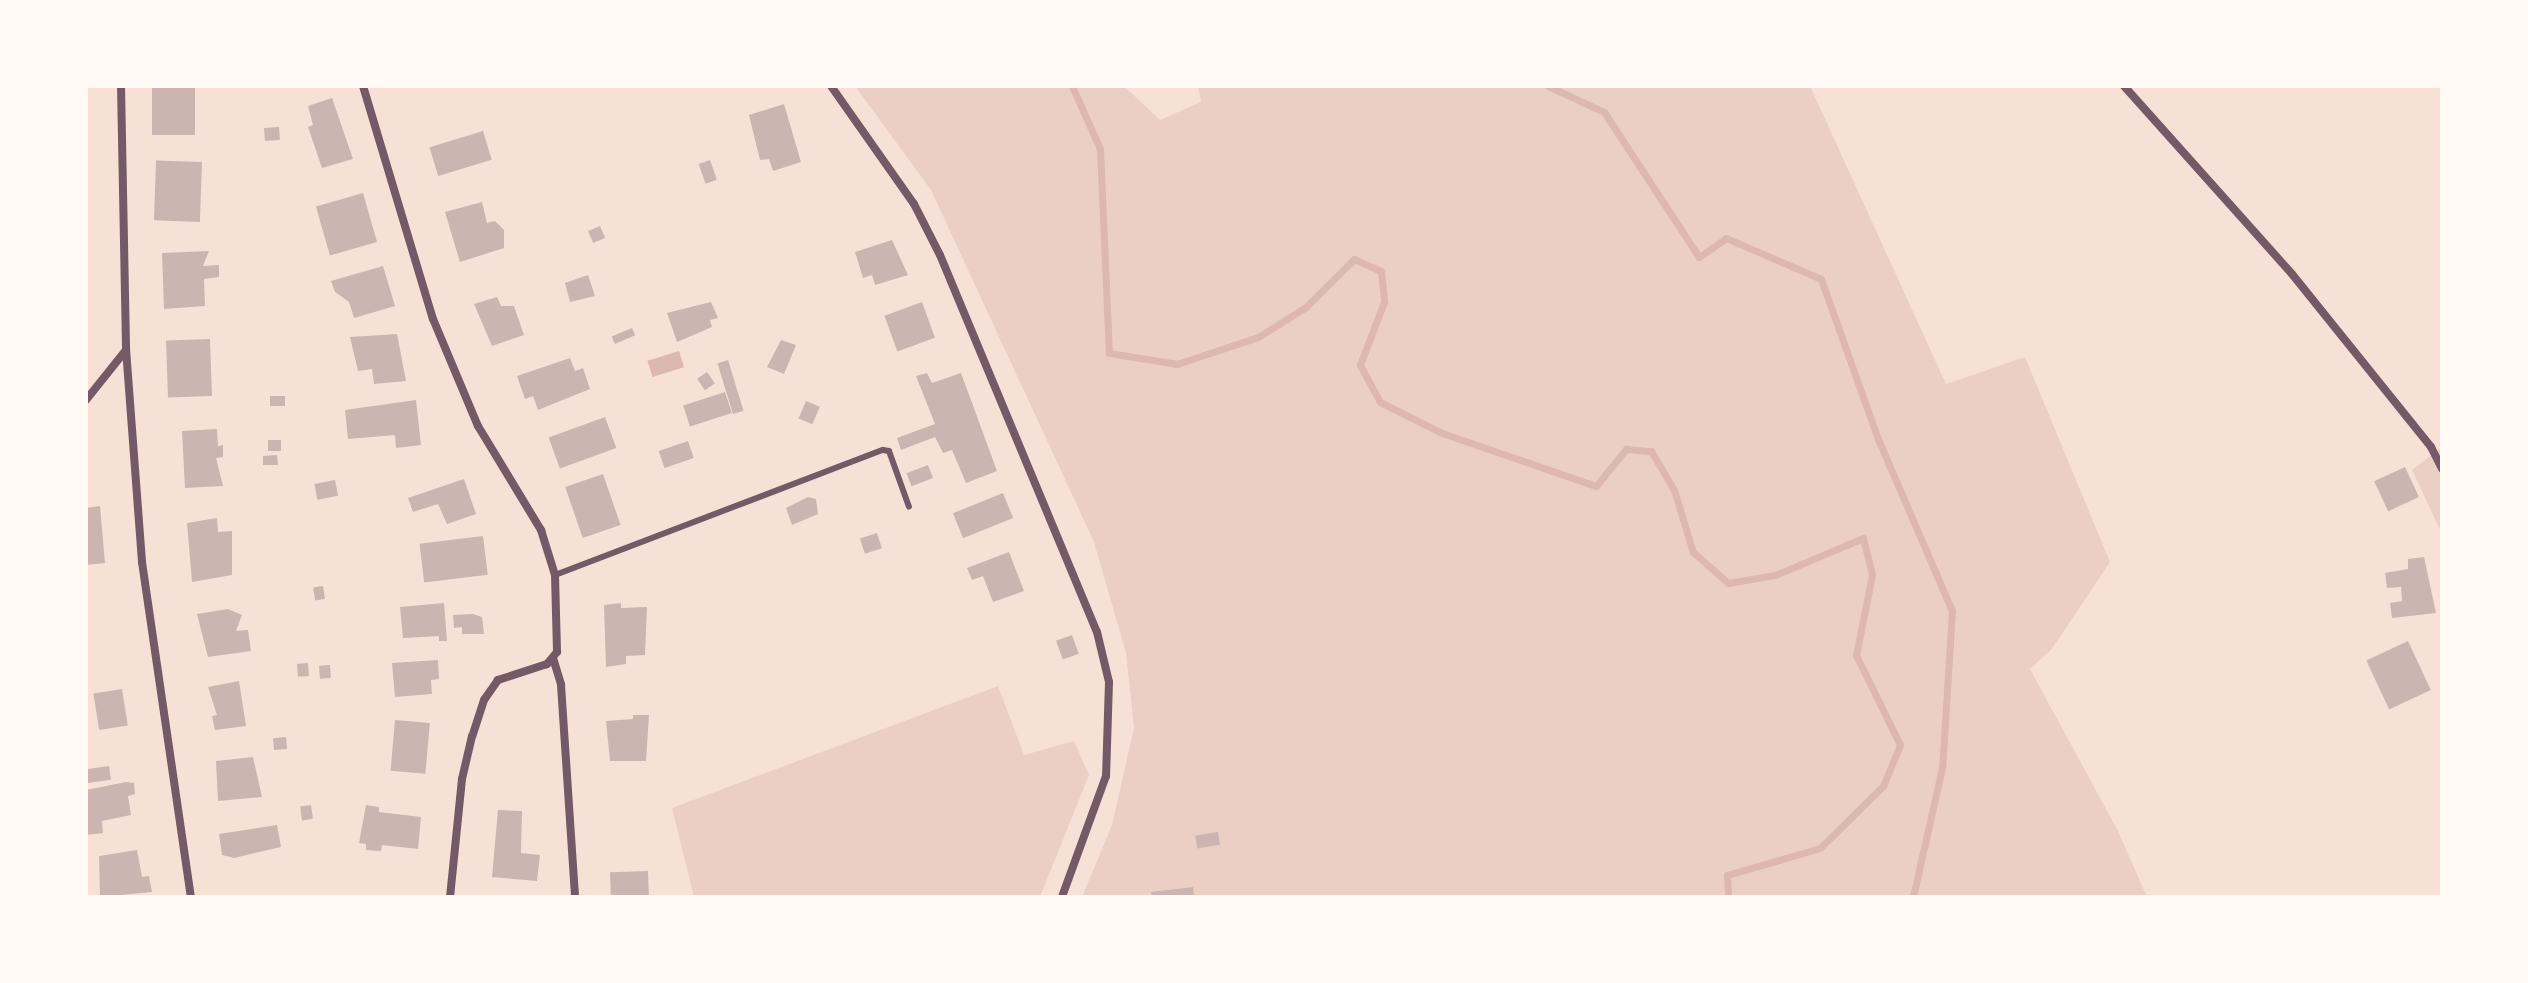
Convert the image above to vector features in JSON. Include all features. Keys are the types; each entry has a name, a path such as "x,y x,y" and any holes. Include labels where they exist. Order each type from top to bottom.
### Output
{"street":[{"path":"121,86 126,349 142,562 191,897"},
{"path":"363,86 433,319 478,426 541,530 555,575 560,643 553,658 561,685 575,897"},
{"path":"831,86 914,204 940,255 1097,632 1109,682 1106,776 1062,897"},
{"path":"2124,86 2292,274 2427,443 2442,469"},
{"path":"86,400 126,349"},
{"path":"450,897 462,779 484,700 498,680 553,658"}],"lane":[{"path":"555,575 883,450 889,451 909,507"}],"shaded area":[{"path":"855,86 1124,86 1160,120 1201,102 1198,86 1810,86 1946,384 2025,357 2110,562 2051,650 2030,669 2118,831 2147,897 1082,897 1112,825 1134,728 1126,653 1094,542 931,190"},
{"path":"679,351 684,367 652,377 647,361"},
{"path":"2442,447 2442,534 2412,470"},
{"path":"998,686 1024,755 1074,741 1089,775 1040,897 694,897 672,808"}],"building":[{"path":"152,86 195,86 195,135 152,135"},
{"path":"332,98 353,159 322,168 308,127 313,125 308,106"},
{"path":"784,104 801,162 773,171 769,159 760,160 749,115"},
{"path":"279,127 280,140 265,141 264,128"},
{"path":"483,131 492,160 438,176 429,147"},
{"path":"156,160 202,162 200,222 154,220"},
{"path":"710,160 717,180 705,184 699,164"},
{"path":"363,193 377,242 330,256 316,207"},
{"path":"482,202 487,223 495,221 504,230 504,248 460,262 445,212"},
{"path":"600,226 605,238 593,243 588,231"},
{"path":"892,240 908,275 875,285 872,275 863,278 855,252"},
{"path":"209,251 203,266 219,265 219,277 204,279 205,306 164,309 162,253"},
{"path":"383,266 395,306 354,318 349,302 335,292 331,281"},
{"path":"588,275 595,296 570,302 565,283"},
{"path":"497,297 501,306 514,306 524,335 492,346 474,304"},
{"path":"711,302 718,318 710,320 712,327 677,342 667,313"},
{"path":"922,302 935,338 897,351 884,316"},
{"path":"632,328 635,335 615,344 612,337"},
{"path":"397,334 406,381 374,384 372,369 358,371 350,337"},
{"path":"210,339 212,396 168,398 166,341"},
{"path":"781,340 796,345 784,374 767,367"},
{"path":"570,358 575,371 583,368 590,389 538,410 533,396 525,399 517,376"},
{"path":"728,360 743,411 733,414 717,363"},
{"path":"707,372 715,384 705,390 697,379"},
{"path":"927,373 932,383 961,373 997,471 966,483 952,450 943,453 935,437 901,450 897,438 935,424 916,376"},
{"path":"725,392 732,413 690,427 683,406"},
{"path":"270,396 285,396 285,406 270,406"},
{"path":"416,400 421,445 396,448 395,435 348,439 345,410"},
{"path":"806,401 820,407 812,424 799,418"},
{"path":"605,417 616,448 560,469 549,438"},
{"path":"217,429 218,446 223,445 223,457 216,458 223,486 185,488 182,431"},
{"path":"268,440 281,440 281,451 268,451"},
{"path":"688,441 694,458 665,468 659,451"},
{"path":"277,455 278,465 263,465 263,456"},
{"path":"928,465 933,478 912,486 907,473"},
{"path":"2405,467 2419,497 2388,511 2374,481"},
{"path":"603,474 621,525 583,538 565,487"},
{"path":"464,479 476,514 447,524 438,504 413,512 408,498"},
{"path":"335,480 338,496 317,500 314,484"},
{"path":"1003,493 1013,518 963,538 953,513"},
{"path":"808,497 816,499 818,514 792,525 786,508"},
{"path":"100,506 105,563 86,565 86,508"},
{"path":"217,518 218,532 232,531 232,575 192,582 187,523"},
{"path":"877,533 882,548 865,554 860,539"},
{"path":"483,536 488,575 424,583 419,544"},
{"path":"1009,552 1024,591 993,602 983,576 972,580 967,568"},
{"path":"2424,557 2436,613 2392,618 2390,603 2402,601 2401,587 2387,588 2385,573 2408,569 2408,559"},
{"path":"323,586 325,599 315,600 313,588"},
{"path":"444,603 447,641 439,641 439,636 403,638 400,607"},
{"path":"621,603 621,608 647,607 645,655 626,656 626,664 606,667 604,605"},
{"path":"228,609 242,615 236,631 248,630 251,651 208,657 197,614"},
{"path":"453,615 482,617 484,634 462,634 462,627 454,628"},
{"path":"1072,635 1079,654 1063,660 1056,641"},
{"path":"2408,641 2431,690 2389,709 2366,660"},
{"path":"438,660 439,679 431,680 432,694 395,697 392,663"},
{"path":"308,663 309,676 298,677 297,664"},
{"path":"330,665 331,678 320,679 319,666"},
{"path":"239,681 246,726 215,730 212,716 217,715 208,687"},
{"path":"122,689 128,726 99,730 93,694"},
{"path":"633,715 649,715 646,761 610,761 606,721 633,719"},
{"path":"395,720 430,723 425,774 391,771"},
{"path":"286,737 287,749 274,750 273,738"},
{"path":"253,757 262,797 218,801 216,761"},
{"path":"109,766 111,780 88,783 86,769"},
{"path":"134,783 135,794 128,796 131,815 102,821 103,833 86,835 86,790"},
{"path":"311,805 313,819 302,820 300,807"},
{"path":"366,805 379,807 379,812 421,817 418,849 382,845 381,851 366,850 366,844 359,843"},
{"path":"498,810 522,811 521,853 540,855 537,881 492,877"},
{"path":"277,825 281,847 234,858 222,855 219,834"},
{"path":"1218,832 1220,845 1197,848 1195,836"},
{"path":"137,850 142,877 149,876 152,892 100,897 99,856"},
{"path":"648,871 649,897 611,897 610,872"},
{"path":"1193,887 1194,897 1152,897 1151,892"}],"waterway":[{"path":"1072,86 1100,149 1109,353 1177,364 1258,337 1306,307 1354,259 1381,271 1384,302 1360,365 1380,402 1442,433 1596,486 1626,449 1651,451 1674,490 1693,552 1728,583 1775,575 1863,538 1872,575 1856,655 1900,745 1883,786 1820,848 1727,875 1728,897"},
{"path":"1548,86 1604,112 1699,257 1726,238 1821,279 1878,439 1952,611 1942,768 1913,897"}]}
